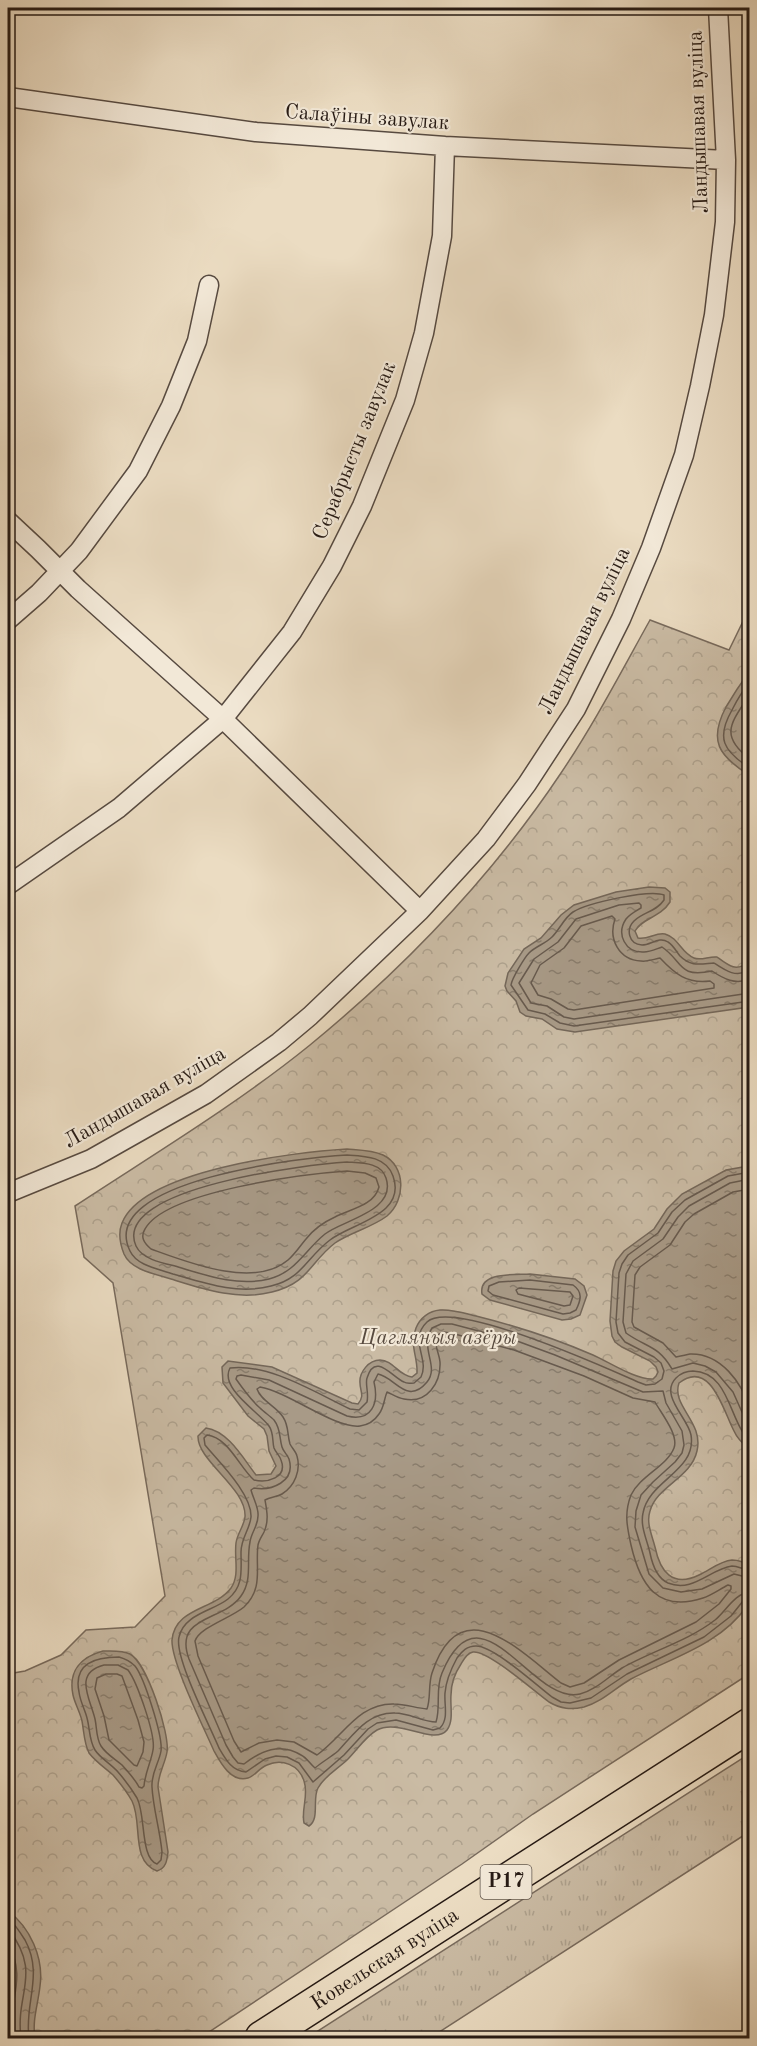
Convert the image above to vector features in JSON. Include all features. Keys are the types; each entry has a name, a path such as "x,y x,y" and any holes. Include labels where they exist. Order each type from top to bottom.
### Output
{"highway":[{"name":"Ковельская вуліца","path":"262,2038 750,1725"}],"street":[{"name":"Ландышавая вуліца","path":"8,1193 91,1159 206,1094 279,1042 310,1016 420,911 486,839 527,784 576,709 621,619 651,549 684,455 700,386 714,315 724,222 726,160 718,8"},
{"name":"Салаўіны завулак","path":"8,96 256,132 445,146 726,160"},
{"name":"Серабрысты завулак","path":"8,885 119,808 223,719 292,632 332,566 362,506 405,400 424,333 442,236 445,146"},
{"path":"8,620 60,572 79,551 138,471 171,406 197,341 209,285"},
{"path":"8,521 78,590 223,719 420,911"}],"green space":[{"name":"Цагляныя азёры","path":"749,609 749,1674 533,1814 462,1864 200,2038 8,2038 8,1674 25,1671 61,1655 86,1630 135,1627 165,1596 113,1283 84,1257 75,1206 282,1067 345,1015 413,952 477,883 535,811 585,736 650,620 729,650"},
{"path":"749,1754 749,1832 430,2038 307,2038"}],"water":[{"path":"749,672 749,775 730,761 720,747 717,738 726,707"},
{"path":"649,887 665,888 670,892 670,902 638,927 635,931 638,938 665,934 674,939 686,953 694,958 717,957 736,967 749,962 749,1007 575,1032 557,1029 542,1019 526,1016 520,1012 516,1001 505,986 508,973 524,949 541,938 561,915 574,905 616,892"},
{"path":"347,1149 374,1152 391,1160 396,1167 401,1184 398,1201 387,1216 335,1243 302,1278 284,1288 259,1294 221,1293 144,1271 132,1264 124,1254 120,1238 122,1223 136,1205 159,1190 189,1177 223,1167 293,1154"},
{"path":"749,1166 749,1449 737,1436 721,1401 708,1382 700,1377 690,1377 679,1383 679,1399 696,1431 697,1451 688,1468 654,1502 649,1520 660,1563 669,1575 675,1578 690,1579 732,1560 749,1566 750,1598 747,1606 736,1619 709,1641 631,1679 597,1702 579,1708 566,1708 549,1702 511,1672 480,1653 473,1652 463,1660 454,1679 451,1691 451,1718 447,1730 434,1735 395,1727 377,1730 321,1783 316,1793 314,1819 309,1826 304,1823 303,1818 306,1792 304,1781 302,1775 294,1767 278,1762 264,1766 248,1778 242,1779 231,1775 216,1756 196,1712 182,1679 172,1640 180,1621 224,1595 234,1583 237,1540 245,1517 244,1506 231,1485 205,1455 198,1436 206,1428 221,1434 234,1446 256,1475 271,1474 276,1466 269,1451 264,1429 248,1416 223,1383 222,1367 228,1361 272,1367 358,1404 362,1396 361,1375 372,1362 385,1361 407,1376 412,1377 417,1373 413,1340 416,1328 429,1313 444,1310 536,1333 593,1355 631,1374 653,1379 658,1372 656,1367 650,1361 622,1347 615,1342 612,1336 610,1321 613,1271 616,1261 624,1251 654,1229 667,1209 682,1194 726,1170"},
{"path":"530,1274 575,1279 584,1286 587,1295 580,1315 562,1320 490,1300 482,1294 482,1287 492,1278"},
{"path":"103,1651 124,1652 137,1660 150,1684 165,1730 167,1752 158,1787 168,1852 166,1864 157,1871 143,1859 132,1801 113,1775 89,1753 73,1695 72,1679 78,1666 88,1657"},
{"path":"8,1911 29,1934 40,1965 40,1986 34,2025 35,2038 8,2038"}]}
